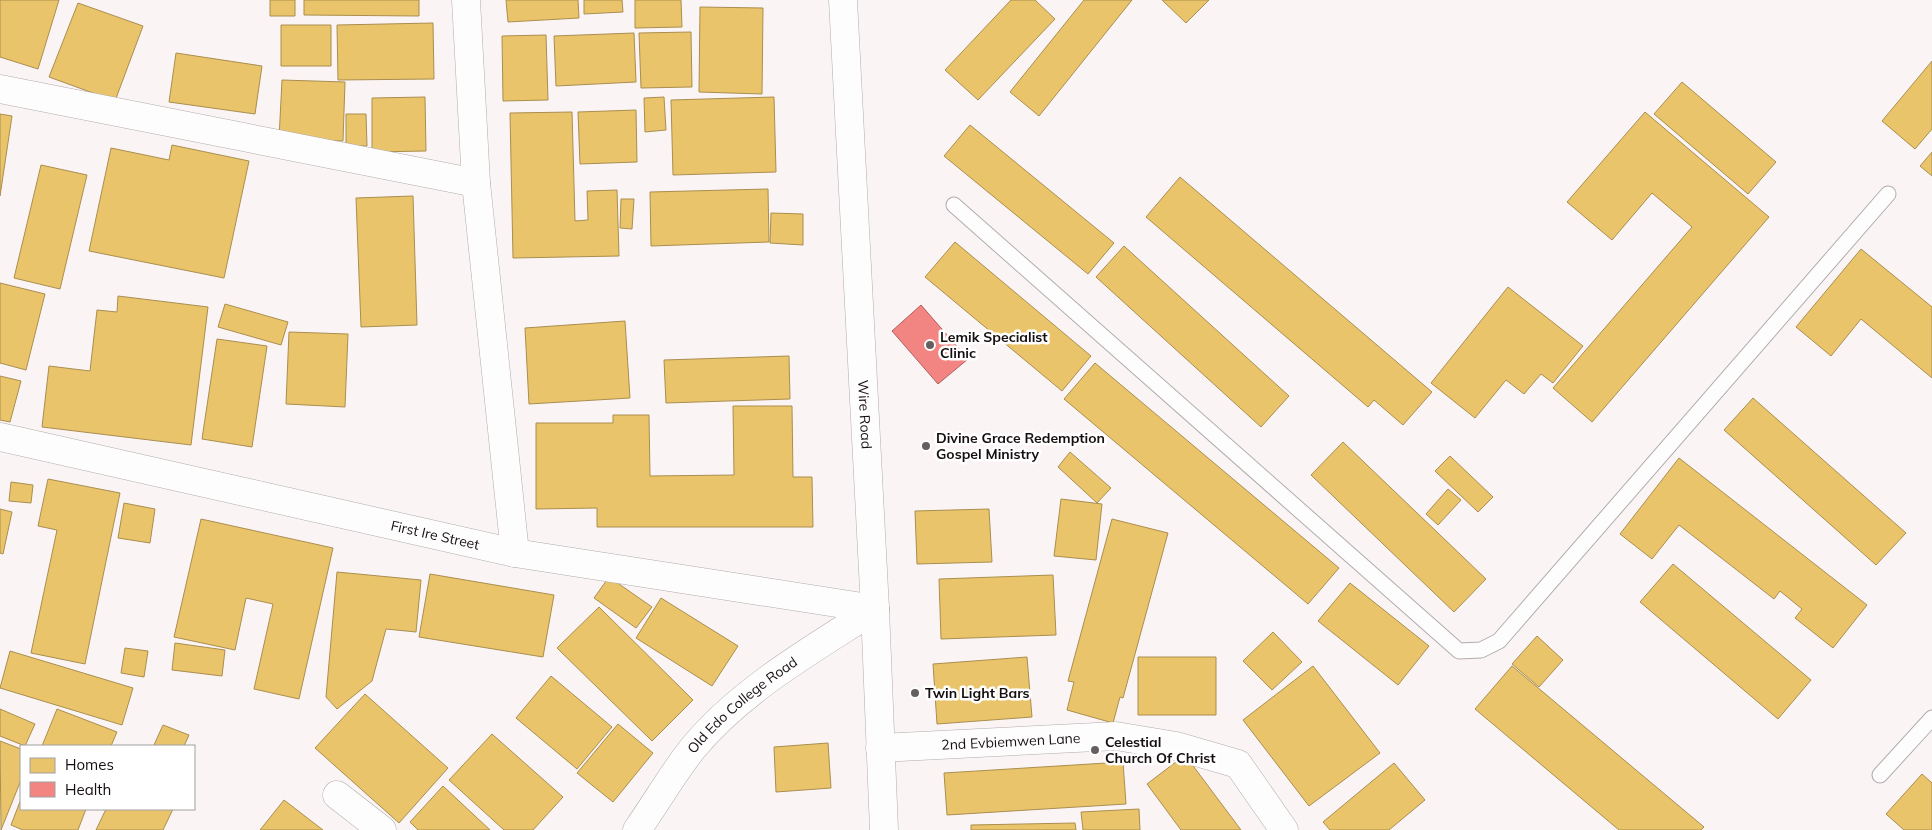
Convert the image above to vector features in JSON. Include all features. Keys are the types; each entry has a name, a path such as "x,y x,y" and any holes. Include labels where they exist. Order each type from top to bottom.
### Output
{"street":[{"path":"466,0 476,183 515,553"},
{"name":"Wire Road","path":"843,0 875,609 884,830"},
{"path":"0,89 476,183"},
{"name":"First Ire Street","path":"0,437 515,553 875,609"},
{"name":"Old Edo College Road","path":"637,830 693,748 731,709 773,676 875,609"},
{"name":"2nd Evbiemwen Lane","path":"880,748 1116,736 1176,746 1238,764 1284,830"},
{"path":"337,795 382,830"}],"lane":[{"path":"954,205 1459,651 1481,650 1499,642 1888,194"},
{"path":"1880,775 1932,718"}],"building: Homes":[{"path":"0,0 59,0 38,69 0,57"},
{"path":"270,0 295,0 295,16 270,16"},
{"path":"304,0 419,0 419,16 304,15"},
{"path":"506,0 578,0 579,18 508,22"},
{"path":"584,0 622,0 623,12 584,14"},
{"path":"635,0 681,0 682,27 635,28"},
{"path":"1011,0 1035,0 1055,19 978,100 945,70"},
{"path":"1084,0 1132,0 1039,116 1010,92"},
{"path":"1162,0 1209,0 1186,23"},
{"path":"78,3 143,26 115,101 49,77"},
{"path":"700,7 763,8 762,94 699,92"},
{"path":"433,23 434,79 338,80 337,25"},
{"path":"281,25 331,25 331,66 281,66"},
{"path":"691,32 692,87 641,88 639,33"},
{"path":"634,33 636,82 556,86 554,36"},
{"path":"546,35 548,100 503,101 502,36"},
{"path":"176,53 262,66 255,114 169,102"},
{"path":"1932,61 1932,129 1915,149 1882,121"},
{"path":"282,80 345,82 343,141 279,139"},
{"path":"1682,82 1776,162 1748,194 1654,114"},
{"path":"425,97 426,151 372,152 372,98"},
{"path":"664,97 666,130 645,132 644,98"},
{"path":"774,97 776,172 673,175 671,100"},
{"path":"636,110 637,162 580,164 578,112"},
{"path":"572,112 575,221 588,220 587,191 617,190 619,256 513,258 510,113"},
{"path":"1645,112 1769,217 1592,422 1553,388 1692,227 1652,193 1612,240 1567,202"},
{"path":"0,114 12,116 0,196"},
{"path":"346,114 366,114 367,146 346,146"},
{"path":"970,125 1114,243 1088,274 944,156"},
{"path":"172,145 249,161 224,278 89,251 111,148 169,160"},
{"path":"1932,152 1932,176 1920,166"},
{"path":"41,165 87,175 60,289 14,278"},
{"path":"1180,177 1432,392 1403,425 1374,400 1368,407 1146,217"},
{"path":"768,189 769,242 651,246 650,192"},
{"path":"413,196 417,325 361,327 356,198"},
{"path":"621,199 634,199 632,229 620,228"},
{"path":"771,213 803,214 803,245 770,243"},
{"path":"955,242 1091,356 1062,391 925,277"},
{"path":"1124,246 1289,396 1261,427 1096,277"},
{"path":"1861,249 1932,307 1932,378 1861,319 1831,356 1796,327"},
{"path":"0,283 45,294 26,370 0,363"},
{"path":"1508,287 1583,346 1553,383 1541,374 1524,394 1506,380 1475,418 1431,383"},
{"path":"118,296 208,307 191,445 42,427 49,366 90,371 97,310 117,312"},
{"path":"225,304 288,322 281,345 218,327"},
{"path":"625,321 630,398 529,404 525,328"},
{"path":"289,332 348,334 345,407 286,404"},
{"path":"217,339 267,346 252,447 202,439"},
{"path":"789,356 790,399 666,403 664,360"},
{"path":"1095,363 1339,568 1308,604 1064,399"},
{"path":"0,376 21,381 10,422 0,420"},
{"path":"1753,398 1906,533 1876,565 1724,430"},
{"path":"733,406 792,406 793,477 812,477 813,527 597,527 597,508 536,509 536,423 613,423 613,415 649,415 650,476 734,475"},
{"path":"1343,442 1486,579 1454,612 1311,475"},
{"path":"1070,452 1111,488 1097,503 1058,467"},
{"path":"1450,456 1493,497 1478,512 1435,471"},
{"path":"1679,458 1867,605 1833,648 1795,618 1802,609 1780,591 1774,599 1679,525 1652,559 1620,534"},
{"path":"48,479 120,493 85,664 31,653 57,530 38,526"},
{"path":"11,482 33,485 31,503 9,501"},
{"path":"1448,489 1461,500 1438,525 1426,514"},
{"path":"1061,499 1102,504 1096,560 1054,556"},
{"path":"124,503 155,509 150,543 118,538"},
{"path":"0,509 12,512 3,554 0,553"},
{"path":"989,509 992,562 917,564 915,511"},
{"path":"201,519 333,548 299,699 254,689 273,604 246,598 235,650 174,637"},
{"path":"1112,519 1168,533 1123,698 1120,697 1113,723 1067,710 1074,682 1068,681"},
{"path":"1673,564 1811,680 1778,719 1640,602"},
{"path":"337,572 421,580 416,632 386,629 372,681 337,709 326,697"},
{"path":"430,574 554,595 543,657 419,637"},
{"path":"1053,575 1056,635 941,639 939,579"},
{"path":"609,577 652,607 636,628 594,598"},
{"path":"1350,583 1429,646 1398,685 1318,621"},
{"path":"661,598 738,646 712,686 636,638"},
{"path":"599,607 693,700 652,741 557,648"},
{"path":"1273,632 1302,662 1272,690 1243,661"},
{"path":"1537,636 1563,660 1539,687 1512,664"},
{"path":"175,643 225,650 222,676 172,670"},
{"path":"125,648 148,651 144,677 121,673"},
{"path":"10,651 133,688 122,725 0,688"},
{"path":"1027,657 1032,717 937,724 933,664"},
{"path":"1138,657 1216,657 1216,715 1138,715"},
{"path":"1313,666 1380,753 1309,806 1243,720"},
{"path":"1512,666 1704,827 1701,830 1619,830 1475,709"},
{"path":"551,676 612,727 577,769 516,718"},
{"path":"365,694 448,768 399,823 315,748"},
{"path":"0,709 35,724 25,745 0,736"},
{"path":"57,709 117,732 111,745 42,745"},
{"path":"618,724 653,753 613,802 577,773"},
{"path":"163,725 189,735 184,745 154,745"},
{"path":"492,734 563,797 533,830 504,830 449,780"},
{"path":"0,741 20,749 20,782 1,830"},
{"path":"828,743 831,788 776,792 774,747"},
{"path":"1185,755 1241,830 1181,830 1147,784"},
{"path":"1123,762 1126,804 947,815 944,773"},
{"path":"1394,763 1425,800 1389,830 1330,830 1323,822"},
{"path":"1922,774 1932,783 1932,830 1904,830 1886,814"},
{"path":"443,786 490,830 418,830 410,822"},
{"path":"284,800 323,830 260,830"},
{"path":"20,802 20,810 86,810 78,830 23,830 11,825"},
{"path":"1139,809 1140,830 1083,830 1081,812"},
{"path":"106,810 173,810 163,830 96,830"},
{"path":"1075,823 1076,830 971,830 971,825"}],"building: Health":[{"name":"Lemik Specialist Clinic","path":"921,305 968,359 938,384 892,331"}],"place":[{"name":"Lemik Specialist Clinic","path":"930,345"},
{"name":"Divine Grace Redemption Gospel Ministry","path":"926,446"},
{"name":"Twin Light Bars","path":"915,693"},
{"name":"Celestial Church Of Christ","path":"1095,750"}]}
